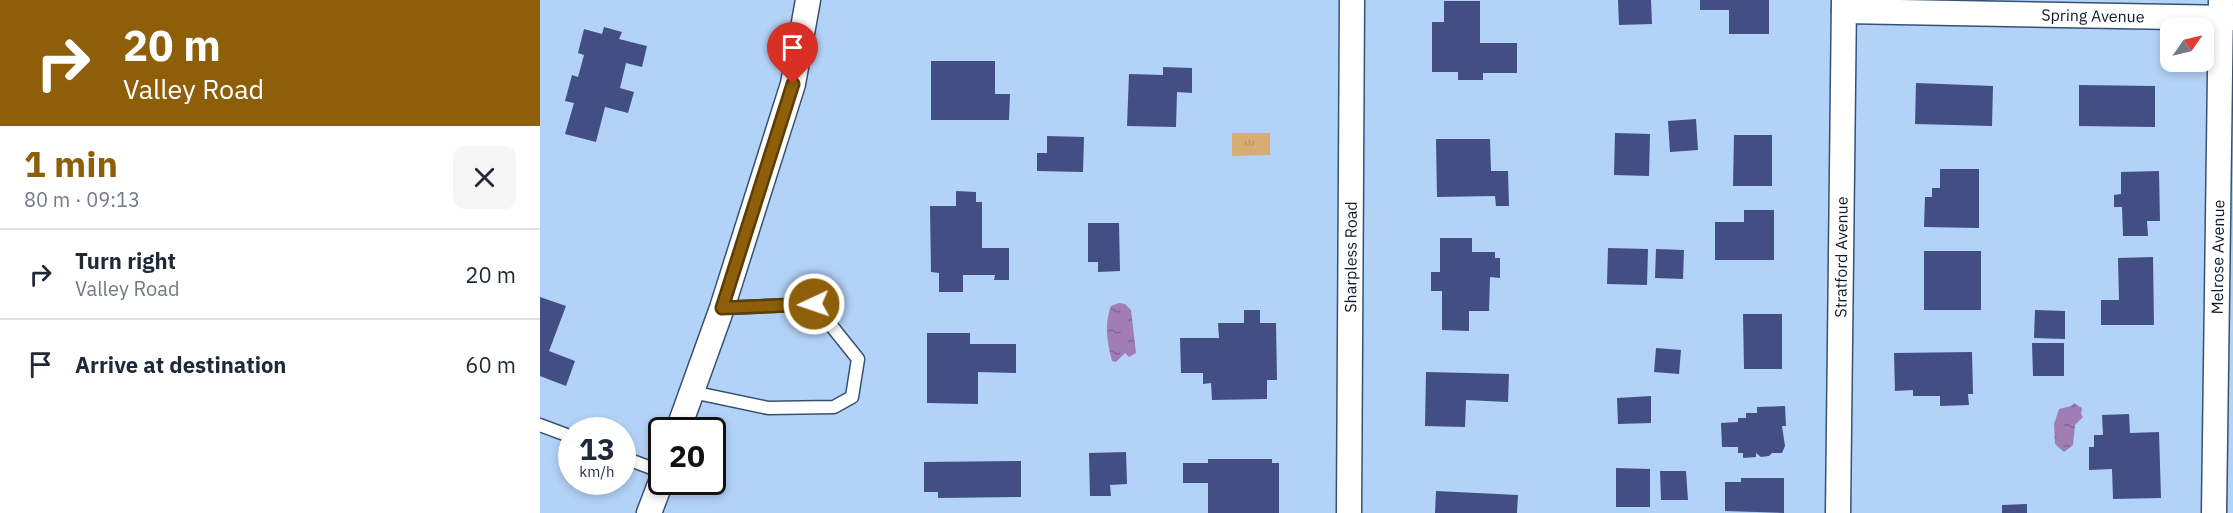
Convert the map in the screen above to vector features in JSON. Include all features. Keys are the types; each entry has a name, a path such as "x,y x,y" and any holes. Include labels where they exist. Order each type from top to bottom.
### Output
{"street":[{"path":"683,417 722,308 793,84 808,0"},
{"name":"Sharpless Road","path":"1349,513 1352,0"},
{"name":"Spring Avenue","path":"1844,6 2225,12"},
{"name":"Stratford Avenue","path":"1838,513 1844,6"},
{"name":"Melrose Avenue","path":"2214,513 2225,12"},
{"path":"650,513 656,495"}],"lane":[{"path":"692,392 768,408 834,407 852,397 858,359 814,304 722,308"},
{"path":"540,425 558,432"}],"green space":[{"path":"1232,133 1270,133 1270,155 1232,156"}],"water":[{"path":"1119,303 1125,304 1131,310 1136,353 1129,357 1125,353 1116,362 1112,361 1107,326 1111,306"},
{"path":"2074,403 2082,408 2083,417 2075,425 2073,445 2064,452 2055,444 2054,424 2059,409"}],"building":[{"path":"1618,0 1651,0 1652,24 1619,25"},
{"path":"1700,0 1769,0 1769,34 1729,34 1729,10 1700,10"},
{"path":"1444,1 1480,1 1480,43 1517,43 1517,73 1483,73 1483,80 1458,80 1458,72 1432,72 1432,22 1444,22"},
{"path":"604,27 622,32 619,39 647,46 642,67 626,63 620,88 634,92 628,113 605,107 596,142 565,134 574,103 565,101 572,75 578,77 584,55 578,53 584,29 602,34"},
{"path":"931,61 995,61 995,94 1010,94 1009,120 931,120"},
{"path":"1163,67 1192,68 1192,93 1177,92 1176,127 1127,126 1129,74 1163,75"},
{"path":"1916,83 1993,86 1992,126 1915,124"},
{"path":"2079,85 2155,86 2155,127 2079,126"},
{"path":"1696,119 1698,150 1670,152 1668,121"},
{"path":"1615,133 1650,134 1649,176 1614,175"},
{"path":"1734,135 1772,135 1772,186 1733,186"},
{"path":"1047,136 1084,137 1083,172 1037,171 1037,153 1047,153"},
{"path":"1436,139 1490,139 1491,171 1508,171 1509,206 1496,206 1495,196 1437,197"},
{"path":"1940,169 1979,169 1979,228 1924,227 1925,197 1932,197 1932,188 1940,188"},
{"path":"2159,171 2160,221 2147,221 2148,236 2123,236 2122,207 2114,207 2114,195 2121,194 2121,172"},
{"path":"956,191 976,192 976,202 982,202 982,248 1009,248 1009,280 994,280 995,275 963,275 963,292 939,292 939,273 931,272 930,206 956,206"},
{"path":"1744,210 1774,210 1774,260 1715,260 1715,222 1744,222"},
{"path":"1088,223 1119,223 1120,271 1098,272 1098,262 1088,262"},
{"path":"1440,238 1472,238 1472,252 1495,252 1495,258 1500,258 1500,278 1490,277 1489,311 1469,311 1469,331 1442,330 1442,291 1431,291 1431,272 1440,272"},
{"path":"1608,248 1648,249 1647,285 1607,284"},
{"path":"1656,249 1684,250 1683,279 1655,278"},
{"path":"1924,251 1981,251 1981,310 1924,310"},
{"path":"2153,257 2154,325 2101,325 2101,300 2119,300 2118,258"},
{"path":"540,297 566,306 549,351 575,361 566,386 540,376"},
{"path":"1244,310 1260,310 1260,323 1276,323 1277,380 1267,380 1267,399 1212,400 1211,383 1203,384 1203,373 1181,373 1180,338 1219,338 1218,323 1244,323"},
{"path":"2035,310 2065,311 2065,339 2034,338"},
{"path":"1743,314 1782,314 1782,369 1744,369"},
{"path":"927,333 970,333 970,344 1016,344 1016,373 978,372 978,404 927,403"},
{"path":"2032,343 2064,343 2064,376 2033,376"},
{"path":"1656,348 1681,350 1679,374 1654,372"},
{"path":"1972,352 1973,394 1968,394 1969,405 1940,406 1940,396 1913,396 1913,390 1895,391 1894,353"},
{"path":"1426,372 1509,374 1508,402 1466,400 1465,427 1425,426"},
{"path":"1651,396 1651,423 1618,424 1617,398"},
{"path":"1785,406 1786,426 1782,426 1785,446 1782,453 1772,453 1761,457 1756,453 1756,457 1743,458 1743,453 1738,453 1738,447 1722,447 1721,423 1738,422 1738,418 1746,418 1746,413 1757,413 1757,407"},
{"path":"2129,414 2130,433 2159,432 2161,498 2113,499 2112,469 2089,470 2089,447 2094,447 2094,435 2103,435 2102,415"},
{"path":"1126,452 1127,484 1110,485 1111,496 1090,496 1089,453"},
{"path":"1208,459 1272,459 1272,463 1279,463 1279,513 1208,513 1208,483 1183,483 1183,463 1208,463"},
{"path":"1021,461 1021,497 938,498 938,492 924,492 924,462"},
{"path":"1616,468 1650,469 1650,507 1616,507"},
{"path":"1660,471 1686,471 1688,500 1661,500"},
{"path":"1741,478 1784,478 1784,513 1725,511 1725,482 1741,482"},
{"path":"1436,491 1518,495 1517,513 1435,513"},
{"path":"2027,504 2027,513 2002,513 2002,505"}],"route":[{"path":"793,84 722,308 814,304"}]}
